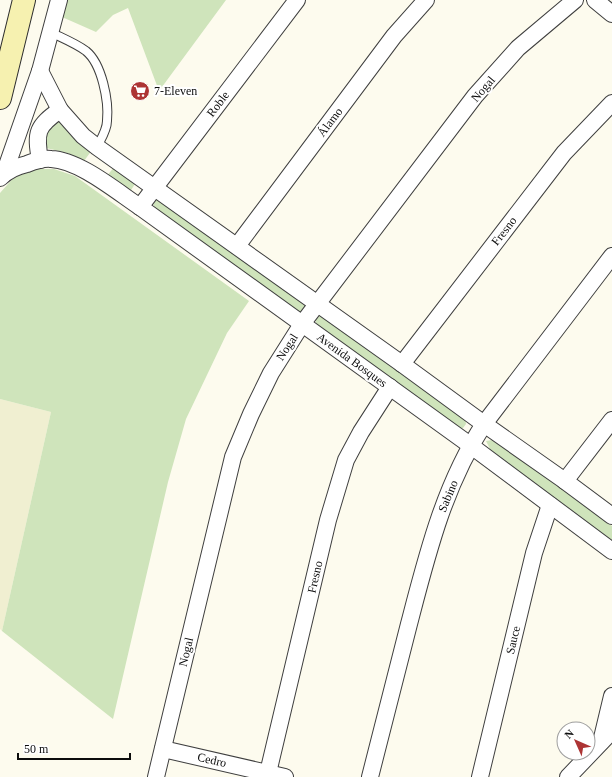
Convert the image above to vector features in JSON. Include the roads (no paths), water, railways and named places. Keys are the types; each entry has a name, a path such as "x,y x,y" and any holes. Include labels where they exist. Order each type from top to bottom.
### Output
{"main road":[{"path":"0,98 24,0"}],"street":[{"path":"2,176 40,71 58,0"},
{"name":"Roble","path":"140,207 297,0"},
{"name":"Álamo","path":"237,246 394,36 426,0"},
{"name":"Nogal","path":"156,777 233,457 251,414 271,373 302,324 475,96 518,48 575,0"},
{"path":"595,0 612,14"},
{"path":"40,71 60,110 83,136 97,147 318,303 612,516"},
{"name":"Fresno","path":"402,364 564,153 612,103"},
{"path":"40,160 38,133 43,124 60,110"},
{"name":"Avenida Bosques","path":"2,176 21,165 50,158 62,160 76,166 140,207 470,445 612,551"},
{"name":"Sabino","path":"370,777 426,559 442,507 470,445 484,424 612,256"},
{"name":"Fresno","path":"267,775 328,520 346,460 361,432 390,387"},
{"path":"565,481 612,420"},
{"name":"Sauce","path":"480,777 534,552 550,505"},
{"path":"601,743 612,696"},
{"path":"568,777 612,731"},
{"name":"Cedro","path":"163,749 267,775 285,777"}],"lane":[{"path":"50,32 77,45 93,59 99,70 105,91 107,121 105,131 97,147"}],"place":[{"name":"7-Eleven","path":"140,91"}]}
